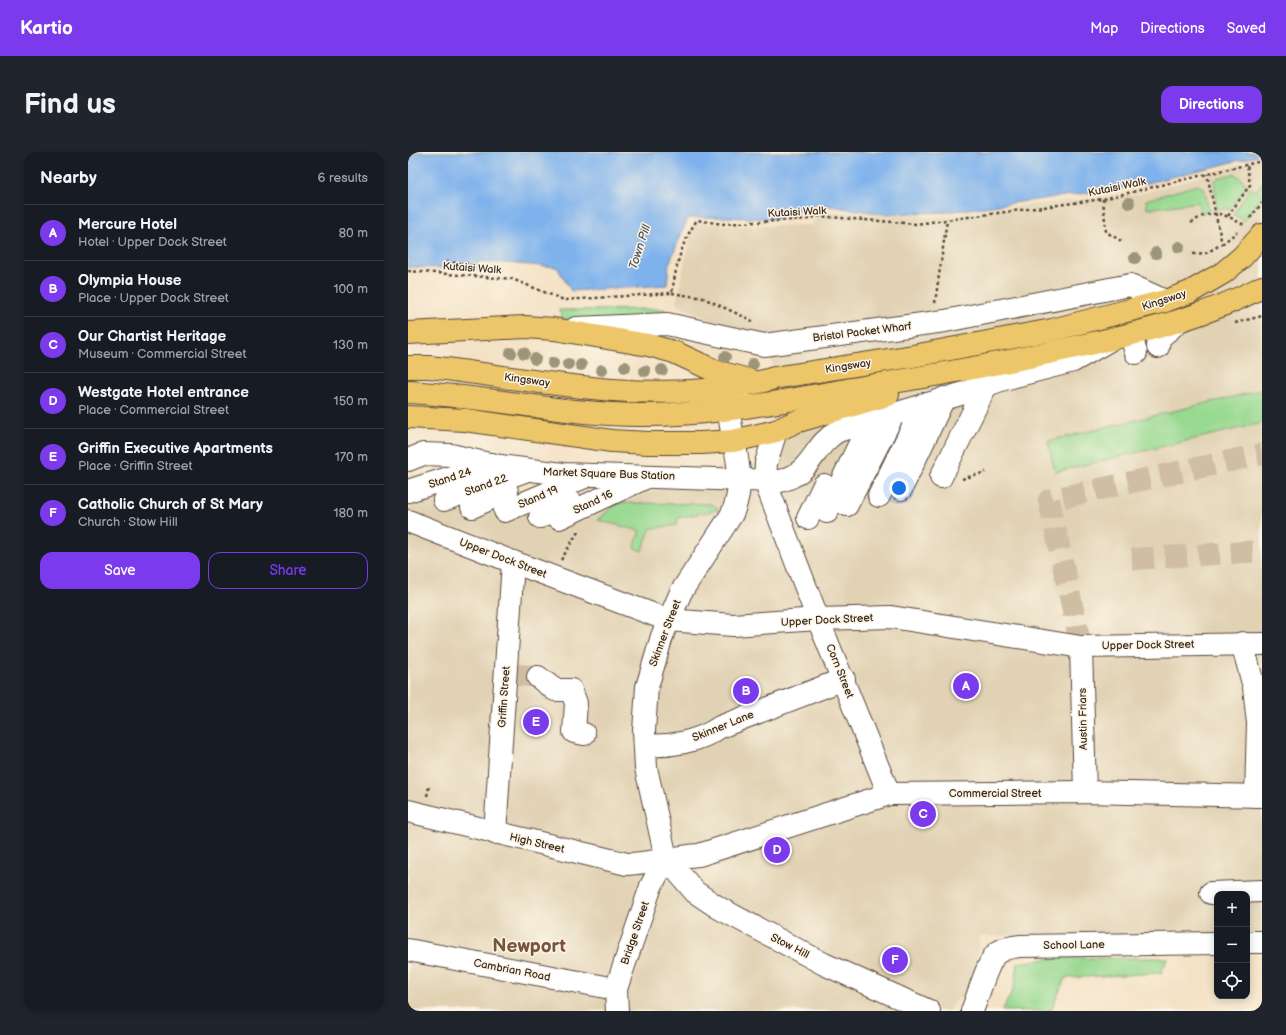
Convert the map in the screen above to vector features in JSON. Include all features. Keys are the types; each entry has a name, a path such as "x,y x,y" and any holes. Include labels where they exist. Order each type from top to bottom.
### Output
{"main road":[{"name":"Kingsway","path":"408,367 429,367 558,384 621,390 690,392 760,383 774,378 913,356 1052,330 1165,301 1190,292 1223,273 1242,257 1253,230"},
{"name":"Kingsway","path":"408,392 448,394 582,413 613,414 670,414 730,410 917,405 1109,340 1134,344 1179,321 1245,296 1262,287"},
{"path":"408,333 525,327 554,329 648,345 674,352 715,371 760,383"},
{"path":"408,417 465,420 612,441 701,443 733,441 776,431 795,422 917,405"}],"street":[{"name":"Bristol Packet Wharf","path":"554,329 667,324 764,345 933,323 974,315 1076,290 1130,285 1165,301"},
{"path":"1052,330 1067,313 1076,290"},
{"path":"1158,347 1159,338 1179,321"},
{"path":"730,410 740,392 760,383"},
{"path":"701,443 727,456 740,473 765,481 789,479 800,473 825,440 917,405"},
{"path":"875,498 917,405"},
{"path":"875,498 917,405"},
{"path":"875,498 917,405"},
{"path":"875,498 917,405"},
{"path":"875,498 917,405"},
{"name":"Skinner Street","path":"666,858 646,768 645,745 647,687 668,620 681,592 732,514 738,501 740,473 733,441 730,410"},
{"name":"Corn Street","path":"776,431 766,462 765,481 818,619 844,679 889,794"},
{"name":"Market Square Bus Station","path":"408,460 423,454 451,455 528,470 609,475 692,478 740,473"},
{"path":"514,513 528,470"},
{"name":"Stand 22","path":"426,496 528,470"},
{"name":"Stand 24","path":"426,496 528,470"},
{"path":"514,513 609,475"},
{"name":"Stand 19","path":"514,513 609,475"},
{"name":"Stand 16","path":"514,513 649,476"},
{"name":"Upper Dock Street","path":"408,520 513,562 668,620 733,626 818,619 891,617 1082,647 1252,643"},
{"name":"Griffin Street","path":"495,833 508,676 513,562"},
{"path":"1252,643 1254,687 1258,723 1259,796"},
{"name":"Austin Friars","path":"1082,647 1085,792"},
{"path":"538,677 555,690 571,690 576,703 574,732 584,734"},
{"name":"Skinner Lane","path":"645,745 671,745 712,732 720,727 844,679"},
{"name":"Commercial Street","path":"666,858 699,855 889,794 1085,792 1259,796"},
{"name":"High Street","path":"408,811 627,864 646,863 666,858"},
{"name":"Bridge Street","path":"617,1011 616,989 651,886 666,858"},
{"name":"Stow Hill","path":"666,858 695,892 719,908 824,964 929,1011"},
{"path":"1210,893 1262,892"},
{"path":"1250,942 1262,942"},
{"name":"School Lane","path":"972,1011 992,959 995,954 1002,949 1020,946 1214,943"},
{"name":"Cambrian Road","path":"408,950 616,989"}],"path":[{"name":"Kutaisi Walk","path":"408,271 512,279 564,300 672,293 676,263 691,229 697,220 722,224 810,219 817,216 916,224 1103,199 1262,161"},
{"path":"1228,216 1250,185 1247,165"},
{"path":"1207,174 1222,244"},
{"path":"1103,199 1106,232 1124,242"},
{"path":"1193,254 1209,252 1222,244 1253,230 1262,203"},
{"path":"1191,223 1201,216 1215,213 1228,216 1253,230"},
{"path":"933,323 947,220"},
{"path":"447,262 477,265"},
{"path":"672,293 703,298 751,320 756,328"},
{"path":"875,498 986,472"},
{"path":"551,576 581,527"}],"shaded area":[{"path":"1262,158 1262,939 1250,939 1250,891 1214,891 1214,940 1108,935 980,936 973,984 965,996 953,1002 949,1011 408,1011 408,477 412,474 607,505 617,503 719,468 777,461 775,384 770,347 676,304 693,222 740,226 812,225 821,211 871,215 947,217 1043,203 1141,194"}],"green space":[{"path":"1235,174 1245,183 1246,188 1230,208 1217,210 1214,181 1220,177"},
{"path":"1262,182 1262,197 1244,221 1233,214 1250,188 1256,191"},
{"path":"1197,185 1204,188 1209,211 1200,213 1198,202 1147,209 1146,200"},
{"path":"665,309 663,317 655,320 562,319 559,310"},
{"path":"1262,390 1262,423 1055,472 1048,441"},
{"path":"617,503 711,504 717,507 719,512 716,510 678,518 677,525 650,529 642,551 634,548 640,531 598,520"},
{"path":"1051,958 1168,958 1161,973 1065,978 1051,1011 1002,1011 1014,988 1018,963"}],"water":[{"name":"Town Pill","path":"408,152 1256,152 1257,156 1131,187 947,212 883,214 817,204 811,210 799,210 776,219 720,217 688,218 669,264 667,285 571,291 557,267 478,261 477,269 408,267"}],"tunnel":[{"path":"1081,647 1049,500 1262,454"},
{"path":"1132,559 1262,551"},
{"path":"510,674 538,677"}],"place":[{"name":"Mercure Hotel","path":"966,686"},
{"name":"Olympia House","path":"746,691"},
{"name":"Griffin Executive Apartments","path":"536,722"},
{"name":"Our Chartist Heritage","path":"923,814"},
{"name":"Westgate Hotel entrance","path":"777,850"},
{"name":"Catholic Church of St Mary","path":"895,960"}],"district":[{"name":"Newport","path":"529,946"}]}
